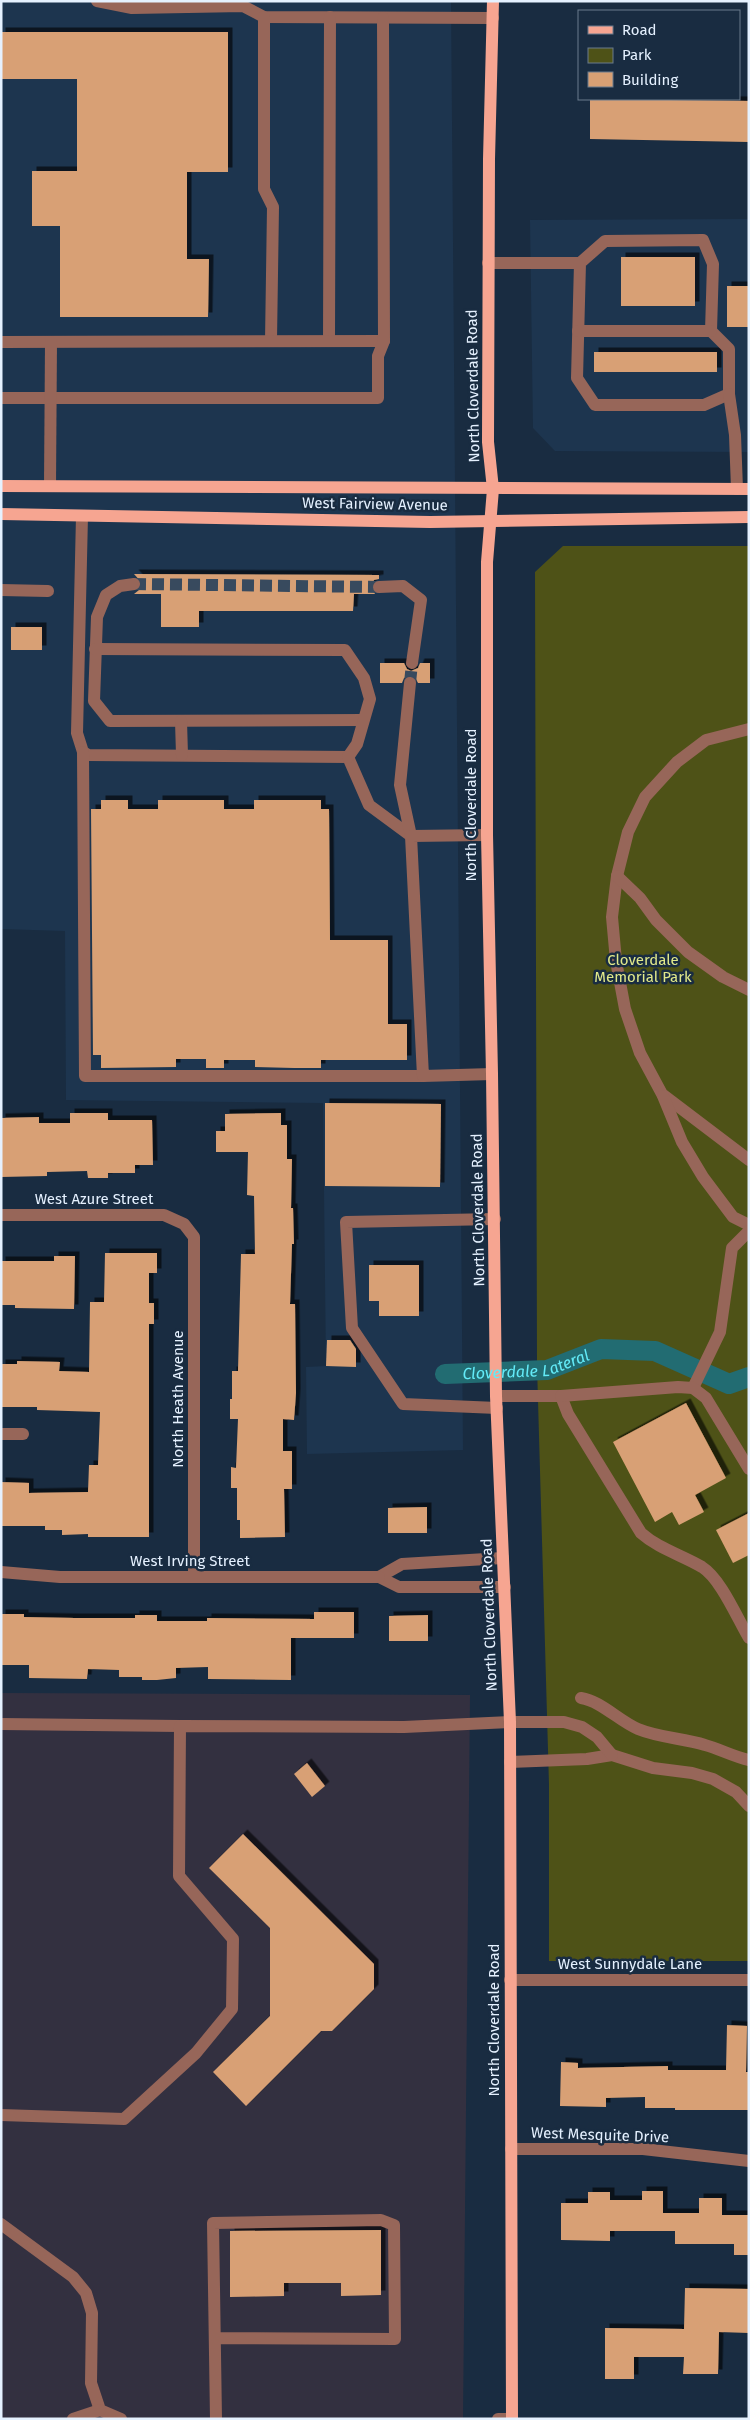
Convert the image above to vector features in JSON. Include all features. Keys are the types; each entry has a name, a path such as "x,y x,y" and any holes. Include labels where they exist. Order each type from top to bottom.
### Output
{"main road":[{"name":"North Cloverdale Road","path":"493,1 488,263 488,442 493,488 489,521 486,836 492,1074 496,1402 510,1722 512,2419"},
{"name":"West Fairview Avenue","path":"1,486 743,489"},
{"name":"West Fairview Avenue","path":"1,514 430,522 749,517"}],"street":[{"path":"97,1 132,8 243,6 264,17 493,18"},
{"path":"264,17 264,189 273,207 271,341"},
{"path":"329,341 330,17"},
{"path":"1,398 378,398 378,356 384,341 383,18"},
{"path":"488,263 580,263 605,241 703,240 713,264 711,332"},
{"path":"580,263 577,378 595,405 704,405 729,394"},
{"path":"578,330 711,332 729,349 729,394 743,489"},
{"path":"1,342 384,341"},
{"path":"50,485 51,342"},
{"path":"82,516 77,733 83,752 85,1076 423,1076 492,1074"},
{"path":"134,584 120,586 106,595 96,617 94,701 110,721 363,720"},
{"path":"379,587 403,586 421,600 412,663"},
{"path":"1,590 48,591"},
{"path":"95,649 345,650 364,678 370,699 357,744 348,757"},
{"path":"410,683 400,785 411,836 423,1076"},
{"path":"181,721 182,755"},
{"path":"749,729 706,740 677,762 645,797 628,832 617,876 612,917 616,961 625,1009 640,1053 662,1094 682,1142 703,1176 733,1217 749,1225"},
{"path":"83,752 88,754 348,757"},
{"path":"348,757 369,805 411,836 486,836"},
{"path":"617,876 640,898 656,920 688,952 724,977 749,990"},
{"path":"662,1094 749,1160"},
{"name":"West Azure Street","path":"1,1215 164,1215 184,1224"},
{"path":"494,1219 346,1222 352,1328 403,1404 496,1402 678,1387 693,1388 706,1398 749,1469"},
{"name":"North Heath Avenue","path":"184,1224 194,1237 194,1577"},
{"path":"693,1388 720,1332 732,1248 749,1231"},
{"path":"561,1396 568,1414 642,1533 658,1545 703,1568 714,1578 749,1638"},
{"path":"1,1434 23,1434"},
{"name":"West Irving Street","path":"379,1577 402,1564 503,1558"},
{"name":"West Irving Street","path":"1,1572 60,1577 379,1577 399,1587 505,1587"},
{"path":"581,1698 588,1699 618,1719 646,1732 661,1737 703,1744 749,1760"},
{"path":"1,1724 404,1727 510,1722 564,1722 582,1727 597,1737 612,1755"},
{"path":"1,2115 124,2118 196,2053 232,2009 233,1939 179,1876 180,1726"},
{"path":"510,1762 587,1759 612,1755 653,1768 692,1773 713,1779 736,1792 749,1806"},
{"name":"West Sunnydale Lane","path":"510,1980 749,1980"},
{"name":"West Mesquite Drive","path":"511,2149 643,2149 749,2161"},
{"path":"215,2338 395,2339 394,2225 381,2220 213,2222 216,2419"},
{"path":"1,2224 73,2277 86,2293 92,2313 91,2383 100,2410"},
{"path":"73,2419 100,2410 121,2419"},
{"path":"498,2419 512,2419"}],"shaded area":[{"path":"1,1 451,1 463,1450 307,1454 306,1367 326,1366 323,1103 66,1100 65,931 1,929"},
{"path":"749,219 749,452 555,451 533,428 530,220"},
{"path":"1,1693 470,1695 463,2419 1,2419"}],"green space":[{"name":"Cloverdale Memorial Park","path":"563,546 749,546 749,1961 549,1961 549,1785 537,1366 535,572"}],"building":[{"path":"1,32 228,32 228,172 187,172 187,259 209,259 208,317 60,317 60,226 32,226 32,171 77,171 77,79 1,79"},
{"path":"590,100 749,101 749,142 590,139"},
{"path":"621,257 695,257 695,306 621,306"},
{"path":"727,286 749,286 749,327 727,327"},
{"path":"594,352 717,352 717,372 594,372"},
{"path":"134,574 379,575 379,579 374,580 371,587 375,594 354,594 353,611 199,611 199,627 161,627 161,594 134,594 139,590 142,583"},
{"path":"11,627 42,627 42,650 11,650"},
{"path":"380,663 404,663 407,669 411,671 418,668 420,663 430,663 430,683 418,683 415,677 410,675 404,678 402,683 380,683"},
{"path":"101,800 128,800 128,809 158,809 158,800 224,800 224,809 254,809 254,800 321,800 321,809 329,809 330,940 388,940 388,1024 407,1024 407,1060 321,1060 321,1068 294,1068 255,1067 255,1060 224,1060 224,1068 206,1068 206,1059 176,1059 176,1067 101,1068 101,1055 93,1055 91,809 101,809"},
{"path":"325,1103 441,1104 440,1187 325,1186"},
{"path":"70,1113 108,1113 108,1120 152,1120 153,1165 135,1165 135,1173 108,1173 108,1178 88,1178 87,1171 47,1172 47,1176 1,1177 1,1118 39,1117 39,1123 70,1123"},
{"path":"281,1113 281,1125 287,1125 287,1159 292,1159 291,1208 293,1208 294,1244 292,1244 290,1304 295,1304 296,1393 294,1420 283,1419 283,1451 292,1451 292,1489 284,1489 285,1537 240,1538 240,1520 237,1520 237,1488 231,1488 231,1467 236,1468 238,1419 230,1419 230,1399 232,1399 232,1371 238,1371 241,1254 255,1254 254,1196 247,1195 248,1152 216,1152 216,1131 225,1131 225,1114"},
{"path":"105,1253 157,1253 157,1273 149,1273 149,1303 154,1303 154,1324 149,1324 149,1537 88,1537 88,1534 62,1535 62,1530 45,1530 45,1526 1,1526 1,1482 29,1483 29,1493 88,1492 89,1465 98,1465 100,1412 37,1410 37,1407 1,1407 1,1364 17,1364 17,1361 60,1362 59,1371 89,1372 90,1302 104,1302"},
{"path":"54,1256 75,1256 74,1309 15,1308 15,1305 1,1305 1,1261 54,1261"},
{"path":"369,1265 419,1265 419,1316 379,1316 379,1301 369,1301"},
{"path":"327,1340 350,1340 356,1349 356,1367 326,1366"},
{"path":"686,1403 726,1478 695,1495 704,1512 679,1525 672,1512 655,1522 613,1442"},
{"path":"427,1507 427,1533 388,1533 388,1508"},
{"path":"749,1513 749,1555 733,1563 716,1530"},
{"path":"314,1612 354,1612 354,1638 291,1638 291,1680 208,1679 208,1667 176,1668 176,1678 157,1680 142,1680 142,1677 119,1677 119,1670 88,1669 87,1679 29,1678 29,1665 1,1665 1,1614 24,1614 24,1617 74,1618 135,1618 135,1615 157,1615 157,1621 207,1621 207,1618 314,1619"},
{"path":"428,1615 428,1641 389,1641 389,1616"},
{"path":"307,1763 325,1786 312,1797 294,1774"},
{"path":"243,1834 374,1964 374,1989 332,2031 321,2031 246,2106 213,2072 270,2016 270,1928 209,1868"},
{"path":"727,2025 747,2026 746,2072 749,2072 749,2110 645,2108 645,2097 606,2098 606,2107 560,2106 561,2062 578,2063 578,2068 668,2066 668,2070 726,2070"},
{"path":"642,2191 663,2191 663,2213 699,2213 699,2198 722,2198 722,2215 749,2215 749,2255 734,2255 734,2244 675,2244 675,2231 610,2231 610,2241 561,2240 561,2203 588,2203 588,2192 610,2192 610,2200 642,2200"},
{"path":"381,2230 381,2295 341,2296 341,2283 284,2283 284,2296 230,2297 230,2231"},
{"path":"685,2288 749,2289 749,2333 719,2332 718,2374 683,2374 684,2357 634,2357 634,2379 605,2379 605,2328 684,2329"}],"waterway":[{"name":"Cloverdale Lateral","path":"445,1374 547,1370 601,1349 655,1351 729,1384 749,1377"}],"tunnel":[{"path":"134,584 379,587"},
{"path":"410,683 412,663"}]}
